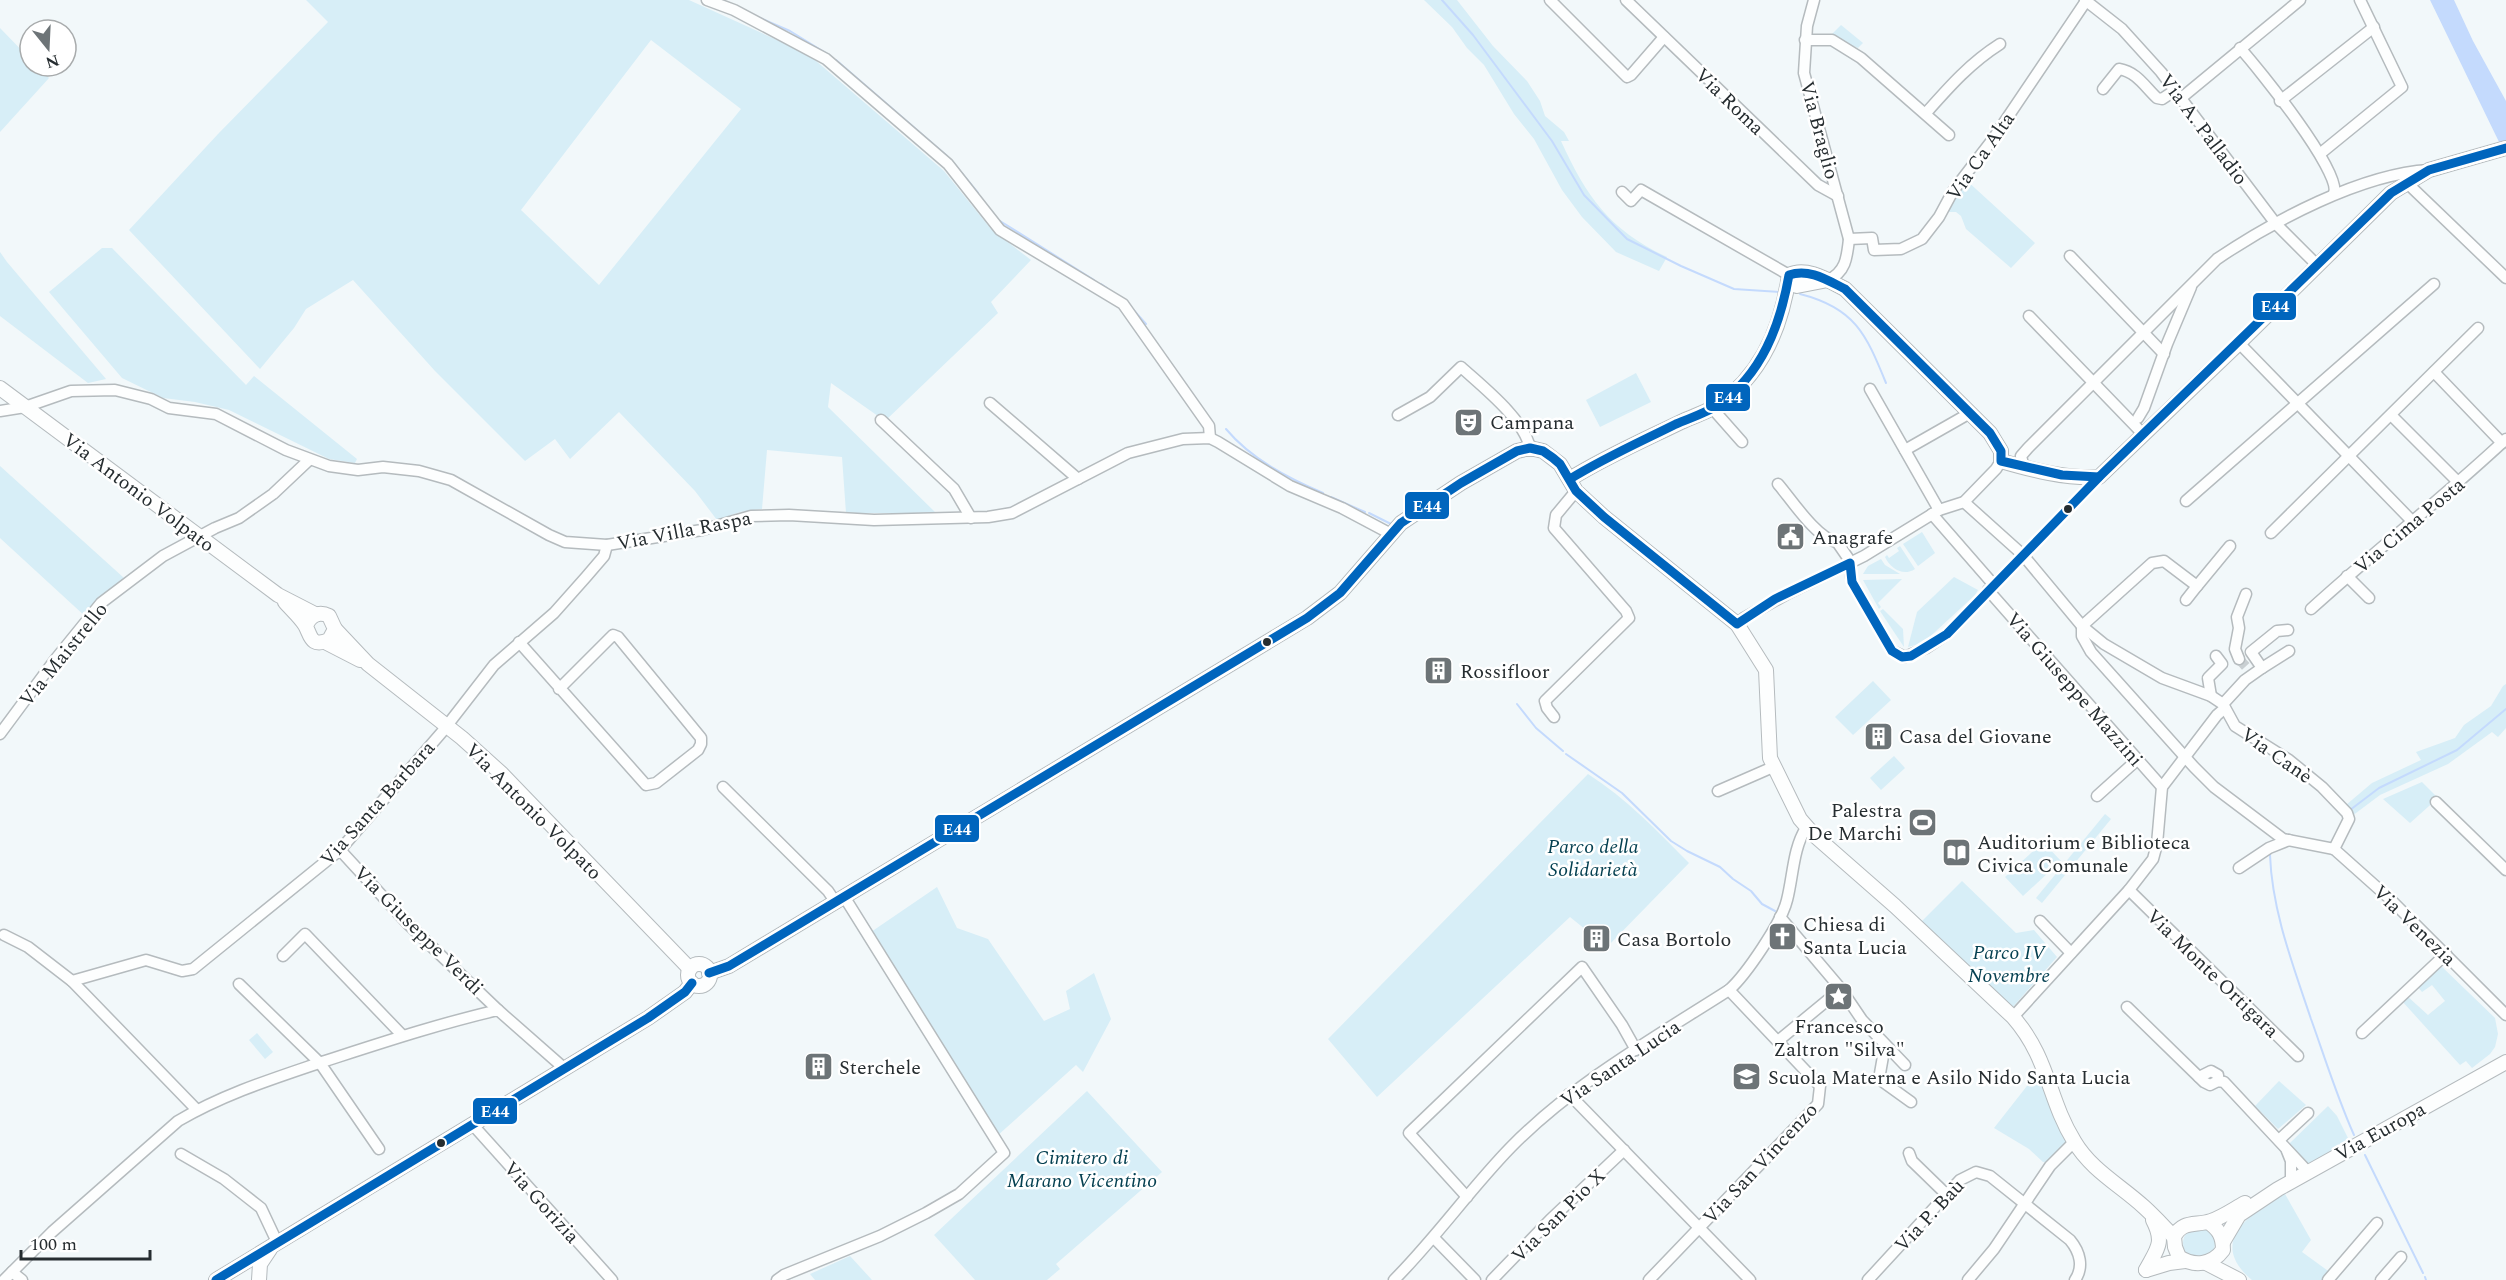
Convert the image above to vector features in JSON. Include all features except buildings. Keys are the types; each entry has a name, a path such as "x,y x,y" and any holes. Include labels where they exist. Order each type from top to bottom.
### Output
{"street":[{"path":"707,0 734,10 825,59 948,164 1000,230 1123,304 1209,426 1210,438 1290,486 1342,508 1391,534"},
{"path":"1550,0 1627,77 1664,37"},
{"name":"Via Roma","path":"1626,0 1818,185 1838,196"},
{"name":"Via Braglio","path":"1814,0 1805,40 1804,73 1849,239 1845,289"},
{"path":"2103,89 2119,69 2137,77 2150,87 2157,98 2177,95 2300,0"},
{"path":"2321,153 2402,87 2360,0"},
{"name":"Via A. Palladio","path":"2086,1 2122,29 2160,72 2276,224 2317,265"},
{"name":"Via Ca Alta","path":"1849,239 1872,238 1874,250 1900,249 1922,239 2086,1"},
{"path":"2280,101 2374,27"},
{"path":"1805,40 1832,40 1851,52 1926,113 1949,135"},
{"path":"1926,113 1967,68 1979,57 2000,44"},
{"path":"2240,48 2321,153 2336,185 2334,193"},
{"path":"1778,484 1818,531 1830,541 1837,542 1850,563 1852,582 1892,651 1902,657 1911,656 1947,634 2023,555 2084,485 2098,477 2144,435 2391,193 2429,170 2503,149"},
{"path":"2025,468 2020,456 2217,258 2334,193 2411,171 2429,170"},
{"path":"2406,182 2506,278"},
{"path":"1622,192 1631,201 1641,190 1797,286 1827,280 1842,271 1847,259"},
{"path":"2070,256 2164,354"},
{"path":"1554,717 1545,701 1629,618 1626,610 1554,528 1556,515 1573,485 1595,464 1712,408 1740,386 1761,361 1774,334 1789,279"},
{"path":"1737,624 1787,594 1850,563 1936,512 1964,502 1996,470 2001,461 2001,451 1990,433 1845,289 1827,280"},
{"path":"2138,418 2194,281"},
{"path":"2186,501 2434,284"},
{"path":"2029,316 2144,435"},
{"path":"2271,533 2478,328"},
{"path":"2239,343 2411,520"},
{"path":"1398,415 1430,397 1461,367 1503,406 1528,438 1530,448"},
{"path":"2434,372 2504,441"},
{"name":"Via Antonio Volpato","path":"0,388 278,595 315,614"},
{"name":"Via Giuseppe Mazzini","path":"1870,389 1905,450 1936,512 1990,587 2162,787"},
{"name":"Via Villa Raspa","path":"0,411 25,407 71,391 115,390 151,399 168,408 216,414 309,460 329,466 358,470 383,467 419,471 451,480 565,542 607,545 702,530 752,516 789,514 874,520 971,518 1012,513 1128,453 1183,439 1210,438"},
{"path":"990,403 1078,479"},
{"path":"1712,408 1742,442"},
{"path":"1905,450 1970,413"},
{"path":"2391,415 2459,483"},
{"path":"881,420 954,489 971,518"},
{"name":"Via Cima Posta","path":"2311,609 2411,520 2459,483 2504,441"},
{"path":"709,973 729,966 841,900 1307,618 1340,593 1401,524 1461,483 1517,451 1530,448 1543,451 1553,458 1573,485 1604,517 1737,624 1766,670 1768,737 1773,767 1791,806 1806,828 1895,906 2026,1032 2042,1061 2067,1129 2092,1166 2144,1207 2165,1220 2185,1225"},
{"name":"Via Maistrello","path":"0,734 54,661 101,603 163,556 239,518 273,494 309,460"},
{"path":"2001,461 2084,485"},
{"name":"Via Canè","path":"1964,502 2023,555 2082,626 2104,644 2162,678 2211,696 2224,707 2235,726 2289,760 2322,787 2347,813 2349,819 2334,849"},
{"name":"Via Santa Barbara","path":"72,981 146,960 182,971 193,969 339,850 446,726 494,665 554,613 604,556 607,545"},
{"path":"2186,600 2230,546"},
{"path":"2082,626 2152,562 2164,561 2197,586"},
{"path":"2347,576 2369,598"},
{"path":"2239,659 2235,649 2239,628 2237,617 2246,594"},
{"name":"Via Antonio Volpato","path":"278,595 306,626"},
{"path":"315,614 329,616 335,628 332,637 325,642 314,641 309,637 306,626 315,614"},
{"name":"Via Canè","path":"2082,626 2082,636 2091,652 2214,787 2270,829 2289,840"},
{"name":"Via Antonio Volpato","path":"335,628 369,664 502,774 690,969"},
{"path":"2255,670 2251,652 2277,632 2288,630"},
{"path":"519,642 559,689 648,786 672,771 698,750 701,744 700,738 686,720 614,635 610,635 559,689"},
{"name":"Via Antonio Volpato","path":"325,642 369,664"},
{"path":"2013,1017 2129,890 2153,859 2162,787 2185,756 2255,670 2289,651"},
{"path":"2211,696 2208,678 2222,664 2216,656"},
{"path":"2097,796 2137,760"},
{"path":"1718,791 1773,767"},
{"path":"723,787 828,891 841,900 1004,1153 959,1194 926,1213 880,1236 784,1275 777,1280"},
{"path":"2436,802 2506,870"},
{"name":"Via Santa Lucia","path":"1394,1280 1434,1238 1512,1146 1569,1094 1729,990 1740,980 1787,902 1800,840 1806,828"},
{"path":"2269,848 2272,839 2270,829"},
{"path":"2239,868 2269,848 2289,840 2334,849"},
{"name":"Via Venezia","path":"2334,849 2506,1013"},
{"name":"Via Giuseppe Verdi","path":"339,850 408,924 498,1010 565,1069"},
{"name":"Via Monte Ortigara","path":"2129,890 2298,1056"},
{"path":"1780,917 1841,989 1862,1020 1905,1065"},
{"path":"2040,921 2071,953"},
{"path":"283,956 305,934 402,1035"},
{"path":"4,935 46,959 72,981 197,1110"},
{"path":"2362,1033 2446,954"},
{"path":"696,965 703,965 709,973 709,979 705,984 698,986 688,978 690,969 696,965"},
{"path":"1467,1197 1409,1133 1582,967 1622,1025 1636,1050"},
{"path":"222,1277 565,1069 670,1003 692,983"},
{"path":"240,984 320,1063 379,1149"},
{"path":"1778,1041 1841,989"},
{"name":"Via San Vincenzo","path":"1649,1280 1818,1104 1820,1086 1729,990"},
{"path":"2127,1007 2199,1077 2210,1085 2218,1081 2224,1082 2308,1172"},
{"name":"Via Giuseppe Verdi","path":"22,1280 8,1276 52,1232 178,1121 197,1110 256,1083 430,1025 498,1010"},
{"path":"1885,1044 1879,1079 1911,1102"},
{"name":"Via Europa","path":"2483,1074 2506,1051"},
{"name":"Via Europa","path":"2206,1263 2218,1257 2239,1215 2278,1189 2506,1062"},
{"path":"1569,1094 1750,1280"},
{"path":"2282,1143 2308,1113"},
{"name":"Via Gorizia","path":"472,1124 612,1280"},
{"path":"1968,1280 1994,1250 2050,1166 2074,1142"},
{"path":"2282,1143 2291,1161 2291,1182"},
{"name":"Via San Pio X","path":"1492,1280 1550,1220 1624,1150"},
{"path":"1909,1153 1912,1161 1947,1195"},
{"path":"182,1154 224,1179 261,1208 276,1243"},
{"name":"Via P. Baù","path":"1868,1280 1960,1180 1976,1172 1990,1176 2025,1204"},
{"name":"Via Europa","path":"2185,1225 2208,1222 2268,1191 2278,1189"},
{"path":"2025,1204 2076,1246 2080,1271 2075,1280"},
{"path":"2144,1207 2174,1240 2179,1257 2186,1261"},
{"path":"2141,1275 2157,1250 2160,1239 2157,1228 2144,1207"},
{"path":"2208,1222 2219,1232 2238,1280"},
{"path":"2328,1280 2378,1223"},
{"path":"2141,1275 2174,1240 2177,1231 2185,1225"},
{"path":"1434,1238 1475,1280"},
{"path":"222,1277 245,1272 257,1280 260,1264 276,1243"},
{"path":"2381,1280 2401,1257"},
{"path":"2141,1275 2169,1263 2186,1261 2206,1263 2238,1280"}],"green space":[{"path":"306,0 689,0 808,54 944,171 991,229 1031,260 991,302 998,313 885,421 831,383 828,407 936,513 846,513 842,457 767,450 762,509 740,512 717,520 695,491 619,412 570,459 555,439 525,461 435,371 353,280 306,309 294,328 260,369 129,230 218,134 328,22","holes":["651,40 741,109 599,285 521,210"]},
{"path":"1424,0 1457,0 1493,46 1527,81 1540,101 1545,116 1564,132 1569,141 1561,141 1591,196 1602,210 1630,236 1667,257 1659,271 1616,252 1582,217 1562,190 1534,139 1514,114 1484,65 1467,48 1452,27"},
{"path":"1841,25 1863,43 1858,48 1830,36"},
{"path":"0,28 18,47 18,78 49,78 0,132"},
{"path":"1965,179 2035,243 2011,268 1966,229 1961,216 1956,212 1948,212"},
{"path":"102,248 112,248 246,385 254,376 357,459 355,463 329,459 229,410 163,398 122,378 49,292"},
{"path":"0,252 106,379 88,383 0,316"},
{"path":"1636,373 1651,402 1600,427 1586,400"},
{"path":"0,466 124,578 101,598 86,617 0,538"},
{"path":"1922,532 1935,553 1918,566 1903,544"},
{"path":"1900,546 1915,569 1902,572 1887,561 1885,557 1887,555 1889,558 1899,551 1897,548"},
{"path":"1881,559 1885,565 1900,574 1863,574 1868,566"},
{"path":"1954,577 1978,590 1975,595 1923,643 1908,647 1917,612"},
{"path":"1902,579 1878,603 1881,607 1879,609 1863,580"},
{"path":"1883,609 1903,629 1904,647 1880,611"},
{"path":"1873,681 1891,700 1853,735 1835,717"},
{"path":"2506,684 2506,728 2498,737 2492,732 2448,764 2380,795 2352,816 2346,805 2372,783 2421,760 2416,752 2455,738 2464,725 2491,706"},
{"path":"1894,756 1905,768 1881,790 1870,778"},
{"name":"Parco della Solidarietà","path":"1588,774 1628,804 1689,863 1607,947 1570,917 1377,1097 1328,1039"},
{"path":"2422,782 2438,798 2410,823 2383,799"},
{"path":"2105,814 2111,819 2042,903 2036,898"},
{"path":"2043,842 2061,861 2023,896 2005,877"},
{"name":"Parco IV Novembre","path":"1962,881 2016,933 2034,930 2057,957 2012,1008 1921,922"},
{"path":"937,887 957,928 988,939 1044,1021 1070,1009 1066,991 1094,973 1111,1019 1083,1072 1076,1065 997,1136 871,932"},
{"path":"2440,965 2495,1018 2498,1034 2495,1047 2472,1068 2466,1061 2460,1065 2402,1001 2407,996 2428,1015 2445,1001 2432,985 2422,992 2417,986"},
{"path":"257,1033 273,1052 265,1059 249,1040"},
{"path":"2041,1068 2067,1141 2049,1162 2043,1162 2029,1149 1994,1128"},
{"path":"2279,1081 2306,1105 2278,1129 2255,1106"},
{"name":"Cimitero di Marano Vicentino","path":"1087,1091 1162,1172 1056,1264 1060,1269 1047,1280 975,1280 934,1235"},
{"path":"2328,1106 2337,1116 2350,1142 2306,1165 2289,1144"},
{"path":"2285,1194 2311,1240 2302,1252 2331,1273 2325,1280 2252,1280 2239,1266 2233,1253 2233,1241 2238,1230 2247,1219"},
{"path":"2199,1227 2210,1232 2215,1243 2210,1254 2199,1259 2188,1254 2183,1243 2188,1232"},
{"path":"850,1256 872,1280 815,1280 810,1274"}],"water":[{"path":"2430,0 2454,0 2473,41 2506,101 2506,142 2500,144"}],"waterway":[{"path":"1442,0 1473,35 1552,141 1584,195 1627,239 1734,289 1780,292"},
{"path":"760,18 790,31 829,55"},
{"path":"836,60 947,156"},
{"path":"951,160 978,193"},
{"path":"1000,221 1094,280"},
{"path":"1101,284 1107,288"},
{"path":"1800,294 1834,307 1856,325 1872,350 1886,383"},
{"path":"1130,306 1146,324"},
{"path":"1226,429 1247,450 1271,467 1323,493"},
{"path":"1331,497 1365,512"},
{"path":"1369,513 1391,524"},
{"path":"1517,704 1536,728 1563,751"},
{"path":"2350,810 2379,788 2457,750 2506,709"},
{"path":"1566,754 1622,793 1671,841 1720,867 1751,891 1762,904 1775,911"},
{"path":"2270,855 2275,897 2284,938 2331,1077 2354,1135"},
{"path":"2365,1155 2423,1273"}],"tunnel":[{"path":"2239,659 2249,670"}],"transit line":[{"name":"E44","path":"709,973 729,966 1307,618 1340,593 1401,523 1461,483 1517,451 1530,448 1543,451 1553,458 1560,464 1576,491 1604,517 1737,624 1775,599 1850,563 1852,582 1892,651 1902,657 1911,656 1947,634 2099,477 2391,193 2429,170 2506,148"},
{"name":"E44","path":"1570,479 1622,450 1713,408 1733,393 1746,379 1767,348 1780,312 1789,275 1796,273 1818,276 1845,289 1990,433 2001,451 2001,461 2062,475 2099,477"},
{"name":"E44","path":"216,1280 648,1018 685,992 692,983"}],"place":[{"name":"Campana","path":"1469,422"},
{"name":"Anagrafe","path":"1791,537"},
{"name":"Rossifloor","path":"1439,671"},
{"name":"Casa del Giovane","path":"1878,736"},
{"name":"Palestra De Marchi","path":"1923,822"},
{"name":"Auditorium e Biblioteca Civica Comunale","path":"1956,853"},
{"name":"Chiesa di Santa Lucia","path":"1782,936"},
{"name":"Casa Bortolo","path":"1596,939"},
{"name":"Francesco Zaltron \"Silva\"","path":"1839,996"},
{"name":"Sterchele","path":"818,1067"},
{"name":"Scuola Materna e Asilo Nido Santa Lucia","path":"1747,1077"}]}
